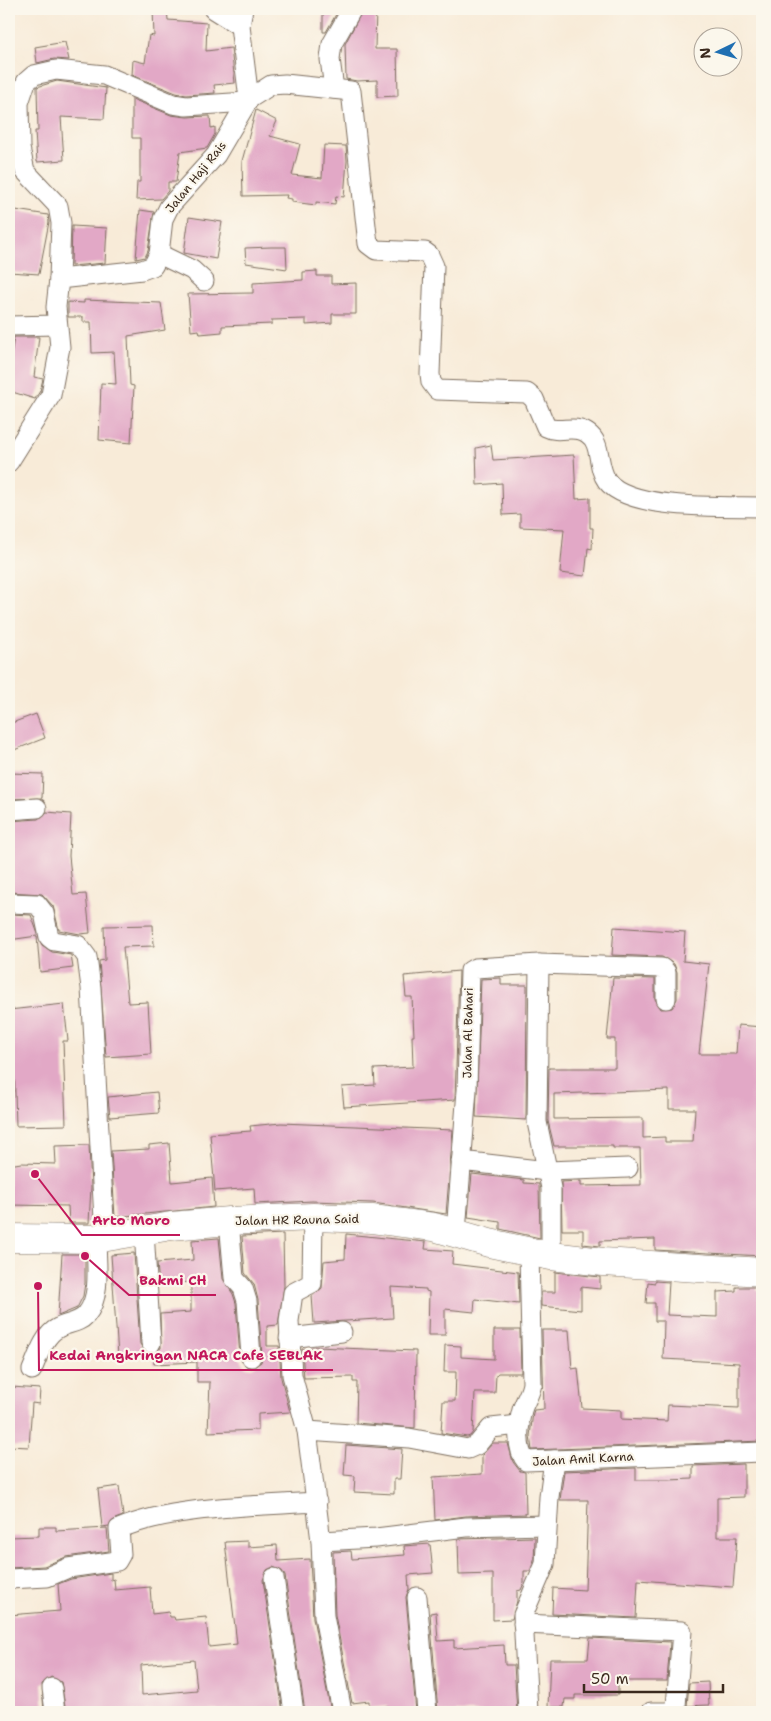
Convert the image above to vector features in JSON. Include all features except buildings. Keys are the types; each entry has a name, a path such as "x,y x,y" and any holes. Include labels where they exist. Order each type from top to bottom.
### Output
{"main road":[{"name":"Jalan HR Rauna Said","path":"9,1238 101,1238 229,1221 313,1217 380,1220 456,1232 540,1254 603,1262 762,1272"}],"street":[{"path":"213,9 242,18 248,101"},
{"path":"334,89 330,59 332,44 352,9"},
{"path":"9,462 51,395 60,347 57,325 61,223 58,206 25,171 20,148 19,103 26,82 34,75 56,70 96,73 121,80 172,104 186,106 248,101 271,85 285,84 351,91 368,244 376,250 425,252 432,260 434,266 430,374 434,386 442,391 528,393 534,399 546,427 556,430 579,428 588,433 595,441 600,466 607,480 616,489 634,496 680,505 762,507"},
{"name":"Jalan Haji Rais","path":"159,254 164,219 169,207 216,155 248,101"},
{"path":"59,279 148,268 156,261 159,254 192,270 204,280"},
{"path":"9,326 57,325"},
{"path":"9,810 37,808"},
{"path":"9,903 37,904 44,913 49,937 54,941 78,945 87,957 91,988 101,1238 95,1296 86,1316 57,1328 48,1335 32,1370"},
{"name":"Jalan Al Bahari","path":"456,1232 467,1090 470,971 475,968 539,964 662,968 666,972 666,999"},
{"name":"Jalan Amil Karna","path":"539,964 538,1136 547,1171 552,1207 540,1254 532,1383 530,1395 520,1416 520,1449 526,1461 762,1452"},
{"path":"461,1161 547,1171 628,1168"},
{"path":"313,1217 312,1283 292,1293 288,1321 294,1387 307,1431 317,1502 321,1541 324,1616 342,1712"},
{"path":"229,1221 234,1278 243,1288 247,1301 250,1357"},
{"path":"144,1231 151,1343"},
{"path":"289,1338 342,1332"},
{"path":"307,1431 409,1438 468,1449 477,1445 491,1428 520,1425"},
{"path":"528,1712 523,1624 526,1607 545,1564 554,1460"},
{"path":"9,1578 47,1577 62,1570 117,1561 121,1554 119,1529 143,1519 229,1508 317,1502"},
{"path":"321,1541 376,1538 466,1528 547,1525"},
{"path":"274,1578 294,1712"},
{"path":"417,1597 427,1712"},
{"path":"523,1624 682,1631 676,1706 671,1712 651,1712"},
{"path":"52,1688 54,1712"}],"place":[{"name":"Arto Moro","path":"35,1174"},
{"name":"Bakmi CH","path":"85,1256"},
{"name":"Kedai Angkringan NACA Cafe SEBLAK","path":"38,1286"}]}
